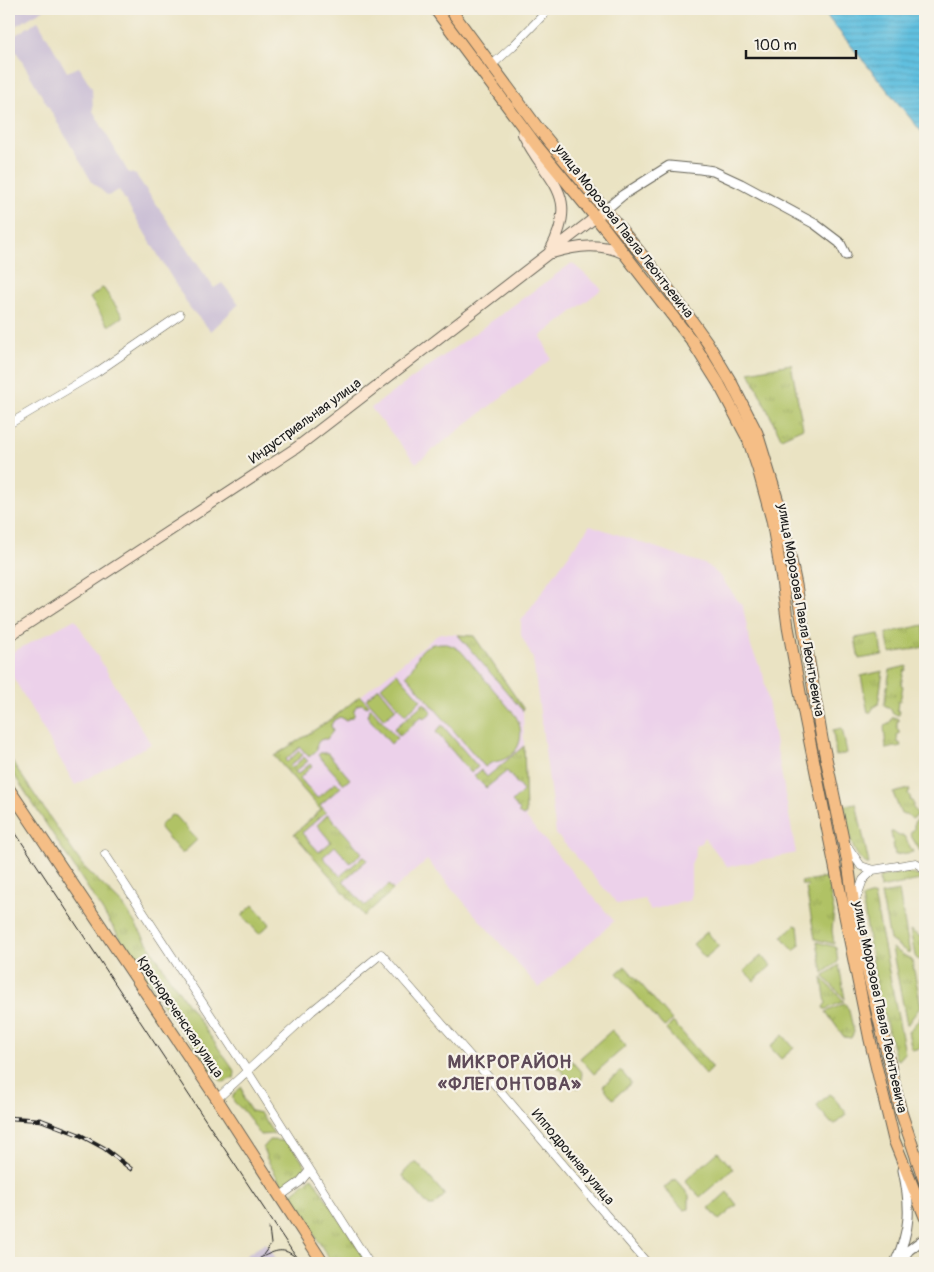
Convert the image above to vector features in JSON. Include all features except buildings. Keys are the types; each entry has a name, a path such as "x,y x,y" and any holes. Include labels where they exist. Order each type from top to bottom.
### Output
{"main road":[{"name":"улица Морозова Павла Леонтьевича","path":"435,9 513,114 600,214 656,272 707,342 731,382 756,433 780,508 796,585 822,739 854,906 901,1112 925,1184"},
{"name":"улица Морозова Павла Леонтьевича","path":"450,9 600,214 615,241 692,341 719,384 748,438 772,520 798,680 851,949 880,1082 898,1151 925,1217"},
{"path":"513,114 526,139 558,188 562,200 564,211 562,223 548,254"},
{"name":"Индустриальная улица","path":"9,636 296,448 600,214"},
{"path":"548,254 580,247 608,247 624,254 642,276"},
{"name":"Краснореченская улица","path":"9,789 217,1099 323,1263"}],"street":[{"path":"492,65 549,9"},
{"path":"600,214 623,195 669,166 713,171 815,224 840,243 846,255"},
{"path":"9,424 97,372 180,315"},
{"path":"842,837 861,866 873,870 916,863 925,869"},
{"path":"105,854 370,1263"},
{"path":"854,906 863,880 873,870"},
{"name":"Ипподромная улица","path":"248,1072 312,1011 381,954 485,1072 647,1263"},
{"path":"217,1099 248,1072"},
{"path":"895,1263 902,1247 909,1221 909,1206 904,1173 898,1151"},
{"path":"280,1197 300,1182 310,1170"},
{"path":"899,1263 909,1250 925,1238"}],"shaded area":[{"path":"9,9 45,9 15,26 9,15"},
{"path":"38,21 67,72 79,67 92,88 93,111 128,172 136,175 214,288 222,283 239,304 211,331 190,308 119,190 108,196 92,182 9,39"},
{"path":"572,263 602,289 541,336 551,359 416,463 371,408"},
{"path":"590,525 707,565 718,574 743,607 751,647 763,674 796,853 728,867 704,837 701,843 695,845 696,853 691,864 691,900 650,910 645,899 618,904 556,834 533,659 521,635 521,621"},
{"path":"75,619 151,744 75,785 9,670 9,654"},
{"path":"440,633 474,636 523,708 526,818 614,921 539,988 427,860 364,916 294,834 321,810 274,756 333,718"},
{"path":"266,1243 279,1263 235,1263 254,1250"}],"green space":[{"path":"102,288 122,315 122,317 110,325 108,325 90,298"},
{"path":"791,364 803,428 781,438 749,372"},
{"path":"924,625 925,647 890,653 886,633"},
{"path":"879,634 883,655 859,659 855,638"},
{"path":"458,635 474,636 523,708 523,711"},
{"path":"444,643 461,651 518,720 521,732 519,744 507,758 485,767 406,675 423,649 434,644"},
{"path":"907,666 901,685 903,686 900,701 898,701 897,711 900,711 899,715 893,714 890,708 884,705 890,670"},
{"path":"883,671 878,705 868,713 861,676"},
{"path":"397,673 421,700 405,715 381,687"},
{"path":"379,688 396,709 384,719 366,699"},
{"path":"360,696 369,705 367,707 362,704 357,705 354,710 354,716 346,720 340,717 334,720 331,725 333,731 327,739 319,741 317,750 309,757 300,747 285,760 287,762 299,751 303,755 290,766 292,768 304,757 308,761 295,772 298,774 310,764 312,766 300,778 317,798 336,782 341,787 320,805 326,812 302,833 319,852 331,842 317,825 328,814 362,853 350,863 335,846 323,857 340,876 364,856 367,860 343,881 365,906 389,885 393,890 364,916 294,834 321,810 274,756 333,718"},
{"path":"424,703 432,712 424,719 422,716 400,736 394,729"},
{"path":"371,708 397,738 391,744 367,716"},
{"path":"893,717 899,719 897,721 897,730 899,730 899,734 897,735 898,743 901,746 886,749 884,726 889,724"},
{"path":"442,725 478,767 471,773 436,732"},
{"path":"842,728 847,753 836,756 833,730"},
{"path":"524,746 526,814 523,816 518,813 520,811 512,802 523,791 507,771 486,788 474,776 481,770 487,777"},
{"path":"320,753 328,753 350,779 344,784 318,755"},
{"path":"9,757 83,866 124,906 167,974 235,1072 234,1078 223,1082 180,1030 9,767"},
{"path":"909,789 910,792 908,793 911,799 909,800 912,801 914,805 912,806 918,815 912,819 907,814 901,814 893,793"},
{"path":"856,803 869,864 856,853 848,829 844,805"},
{"path":"171,815 176,816 197,840 183,853 160,828"},
{"path":"919,819 921,821 919,823 925,832 925,850 920,851 910,834 914,829 914,822"},
{"path":"891,832 904,836 913,852 895,855"},
{"path":"908,872 925,879 880,888 879,877"},
{"path":"827,877 834,912 832,930 834,944 815,939 806,888 808,885 802,885 801,882"},
{"path":"899,891 910,954 890,940 881,894"},
{"path":"874,895 905,1053 899,1060 896,1059 878,993 862,898"},
{"path":"253,905 270,924 259,934 242,915"},
{"path":"795,925 798,926 800,945 794,951 782,937"},
{"path":"910,930 925,940 925,961 917,959 915,956"},
{"path":"707,932 719,946 705,958 693,944"},
{"path":"817,942 836,947 838,962 823,973"},
{"path":"892,948 912,960 921,1006 907,1025"},
{"path":"762,955 771,966 754,981 744,971"},
{"path":"839,965 845,999 823,976"},
{"path":"625,966 672,1020 665,1027 617,973"},
{"path":"822,978 844,1001 824,1009 823,1007 826,1003"},
{"path":"845,1003 854,1032 851,1038 844,1037 826,1012"},
{"path":"922,1016 923,1047 912,1050 908,1032"},
{"path":"672,1023 712,1067 706,1075 666,1030"},
{"path":"612,1030 626,1046 594,1074 580,1058"},
{"path":"783,1035 794,1048 781,1059 770,1047"},
{"path":"568,1057 582,1073 580,1087 577,1088 558,1067"},
{"path":"621,1071 631,1083 613,1099 603,1086"},
{"path":"242,1087 244,1100 251,1111 260,1113 274,1134 260,1135 248,1116 234,1101 233,1095"},
{"path":"829,1094 845,1111 846,1115 835,1124 831,1123 817,1105"},
{"path":"270,1140 288,1141 307,1168 306,1172 287,1187 282,1186 263,1148"},
{"path":"718,1152 733,1169 700,1197 685,1181"},
{"path":"417,1163 444,1194 433,1206 429,1206 403,1176 409,1167"},
{"path":"312,1177 368,1263 332,1263 292,1200 291,1194"},
{"path":"675,1179 689,1195 689,1209 684,1210 664,1188"},
{"path":"727,1192 737,1205 719,1220 709,1208"}],"water":[{"path":"821,9 925,9 925,136"}],"tram line":[{"path":"9,823 300,1263"},
{"path":"263,1255 271,1244 269,1228"},
{"path":"260,1258 273,1252 281,1251 294,1256"}],"railway":[{"path":"9,1118 41,1120 80,1135 104,1148 131,1169"}],"district":[{"name":"МИКРОРАЙОН «ФЛЕГОНТОВА»","path":"510,1073"}]}
